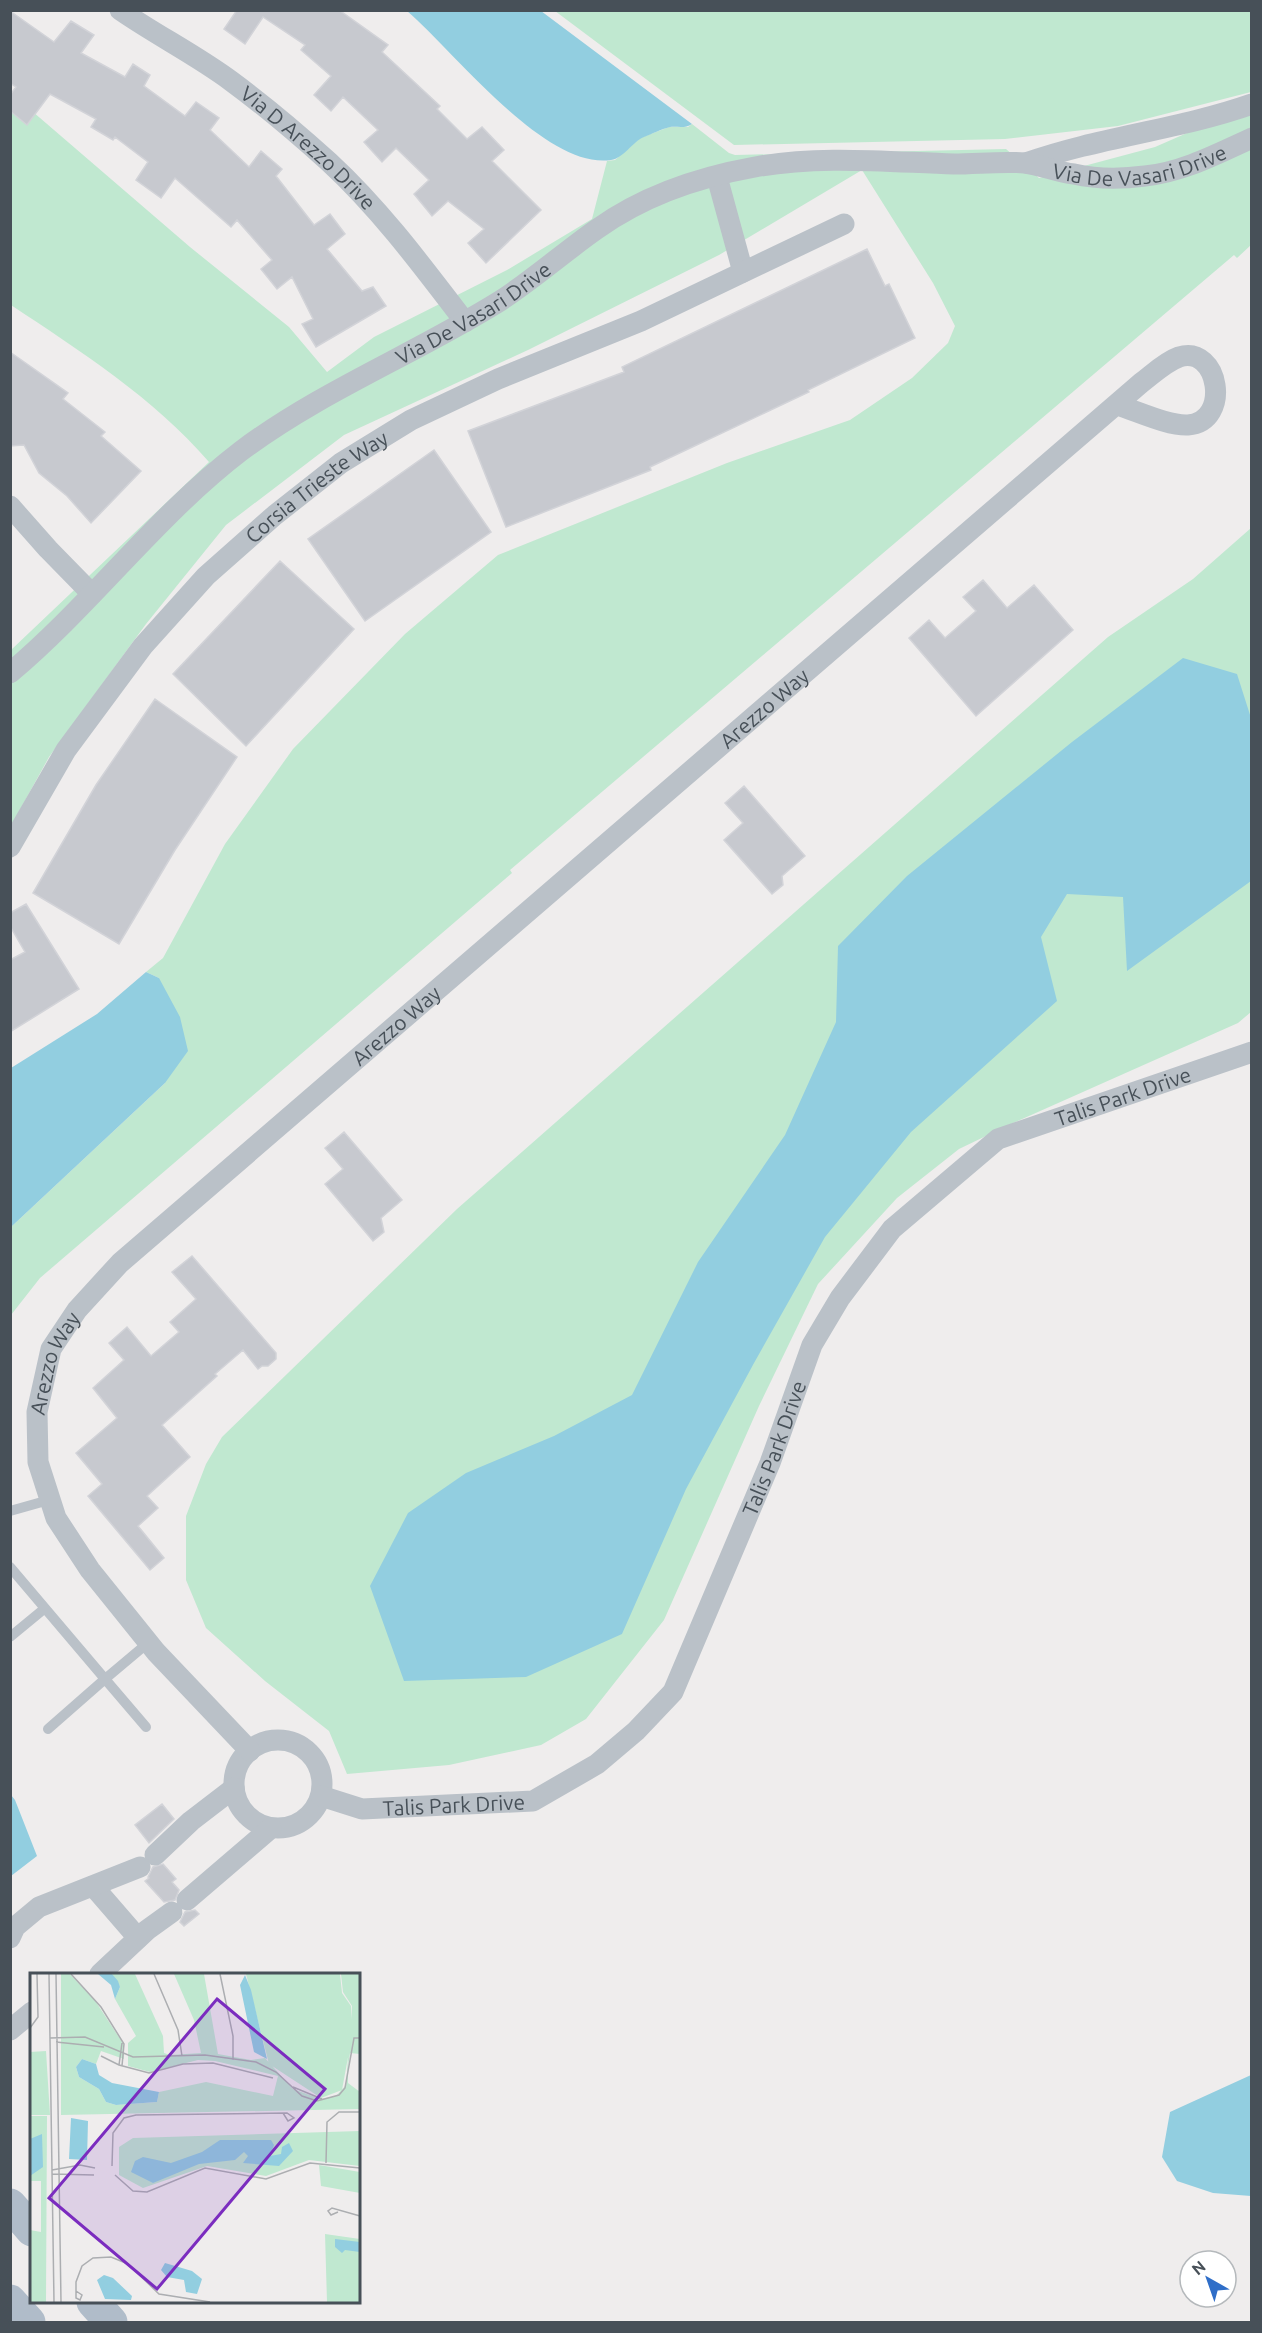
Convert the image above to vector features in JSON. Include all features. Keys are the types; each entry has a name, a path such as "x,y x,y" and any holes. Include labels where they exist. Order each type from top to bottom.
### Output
{"main road":[{"path":"10,2205 30,2228"},
{"path":"10,2301 29,2322"},
{"path":"95,2303 111,2322"}],"street":[{"name":"Via D Arezzo Drive","path":"120,10 230,80 330,163 361,195 465,322"},
{"name":"Via De Vasari Drive","path":"1025,163 1058,152 1168,128 1251,104"},
{"name":"Via De Vasari Drive","path":"10,673 56,633 159,524 204,482 242,451 307,406 465,322 537,276 597,229 634,206 667,192 756,167 831,160 958,164 1025,163 1076,175 1115,178 1146,176 1198,162 1251,138"},
{"path":"717,177 743,272"},
{"name":"Corsia Trieste Way","path":"10,847 66,750 143,646 206,576 275,514 322,477 411,420 498,379 641,321 844,224"},
{"name":"Arezzo Way","path":"250,1751 148,1642 90,1570 56,1518 38,1462 37,1412 51,1349 77,1310 120,1263 1117,405"},
{"path":"10,506 92,594"},
{"name":"Talis Park Drive","path":"321,1796 362,1809 533,1801 597,1764 636,1731 673,1692 770,1463 812,1346 840,1298 892,1229 998,1139 1251,1052"},
{"path":"276,1740 289,1742 302,1747 320,1768 321,1796 307,1817 284,1828 271,1828 258,1823 246,1814 238,1802 234,1788 235,1774 241,1761 250,1751 276,1740"},
{"path":"10,1938 15,1928 39,1907 93,1886 147,1861 191,1821 234,1788"},
{"path":"101,1973 138,1938 271,1828"},
{"path":"93,1886 138,1938"},
{"path":"10,2030 30,2013"}],"lane":[{"path":"10,1511 49,1500"},
{"path":"10,1567 146,1727"},
{"path":"10,1637 44,1609"},
{"path":"48,1729 148,1642"}],"green space":[{"path":"555,11 1251,11 1251,92 1118,126 1005,139 734,145"},
{"path":"11,93 190,247 289,327 327,372 374,337 507,270 592,219 607,161 615,160 640,138 669,127 688,127 692,124 729,153 735,155 1006,149 1039,178 1155,147 1251,105 1251,245 1237,258 1234,255 510,870 512,873 40,1278 11,1315 11,1227 165,1083 159,978 146,972 163,958 225,844 293,749 405,634 498,555 727,463 850,420 912,378 948,343 955,326 933,283 862,170 719,255 528,350 344,435 226,525 146,624 49,757 11,826 11,650 209,462 165,417 140,396 11,305"},
{"path":"1251,528 1251,1012 1238,1023 959,1149 897,1198 818,1284 759,1406 664,1620 586,1719 541,1745 449,1765 347,1774 329,1731 265,1681 206,1628 186,1580 186,1516 206,1464 222,1437 457,1209 1108,637 1193,579"}],"water":[{"path":"407,11 541,11 692,124 667,128 644,137 616,159 585,158 558,147 530,128 502,104"},
{"path":"1183,658 1237,674 1251,718 1251,881 1127,971 1123,897 1067,894 1041,937 1057,1001 911,1132 825,1237 686,1489 622,1634 526,1677 404,1681 370,1586 408,1513 466,1473 554,1436 632,1395 698,1262 785,1135 836,1022 838,946 907,876 1072,742"},
{"path":"146,972 159,978 180,1017 188,1051 165,1083 11,1227 11,1068 97,1014"},
{"path":"11,1795 37,1856 11,1876"},
{"path":"1251,2075 1251,2196 1213,2193 1177,2181 1162,2157 1170,2112"}],"building":[{"path":"237,10 339,10 388,45 382,52 440,106 437,109 467,139 482,127 504,150 492,161 541,210 486,263 468,243 484,229 448,201 432,216 414,194 429,180 396,148 382,162 364,142 378,130 343,97 331,111 314,95 331,76 301,50 305,45 263,17 245,44 224,29"},
{"path":"10,11 54,42 71,21 94,35 81,53 125,77 133,64 150,75 144,86 185,116 196,102 219,118 210,130 249,167 261,151 282,169 276,176 314,225 330,214 345,234 327,249 362,291 373,287 386,306 316,347 302,324 313,319 292,277 277,289 261,269 272,260 237,220 231,227 175,178 161,198 136,180 148,162 115,137 113,140 91,127 96,119 50,94 27,125 10,111 10,95 16,87 10,83"},
{"path":"867,249 885,286 889,284 915,338 808,390 809,392 650,467 651,470 506,527 468,431 624,372 622,367"},
{"path":"10,352 68,393 63,399 105,432 101,436 141,471 91,523 67,496 39,473 24,445 10,446"},
{"path":"434,450 491,532 365,621 308,539"},
{"path":"280,561 354,629 246,746 173,674"},
{"path":"983,580 1007,608 1034,585 1073,630 976,716 909,638 929,620 945,638 976,611 963,597"},
{"path":"155,699 237,757 175,850 119,944 33,893 96,785"},
{"path":"744,786 805,856 782,876 783,885 772,894 724,840 743,823 725,803"},
{"path":"26,904 79,989 10,1032 10,960 25,952 10,926 10,913"},
{"path":"344,1132 402,1200 381,1218 384,1232 373,1241 325,1184 343,1169 325,1148"},
{"path":"192,1256 276,1353 276,1359 268,1366 258,1369 243,1350 162,1425 190,1457 147,1496 158,1508 138,1526 164,1558 150,1570 88,1496 102,1484 76,1453 117,1418 93,1388 124,1360 109,1343 127,1327 151,1356 179,1332 170,1322 196,1299 172,1272"},
{"path":"162,1804 174,1819 149,1843 135,1825"},
{"path":"163,1864 176,1879 172,1882 179,1890 175,1900 164,1902 145,1881 149,1878 153,1867"},
{"path":"195,1910 199,1914 184,1926 180,1922 185,1912"}]}
